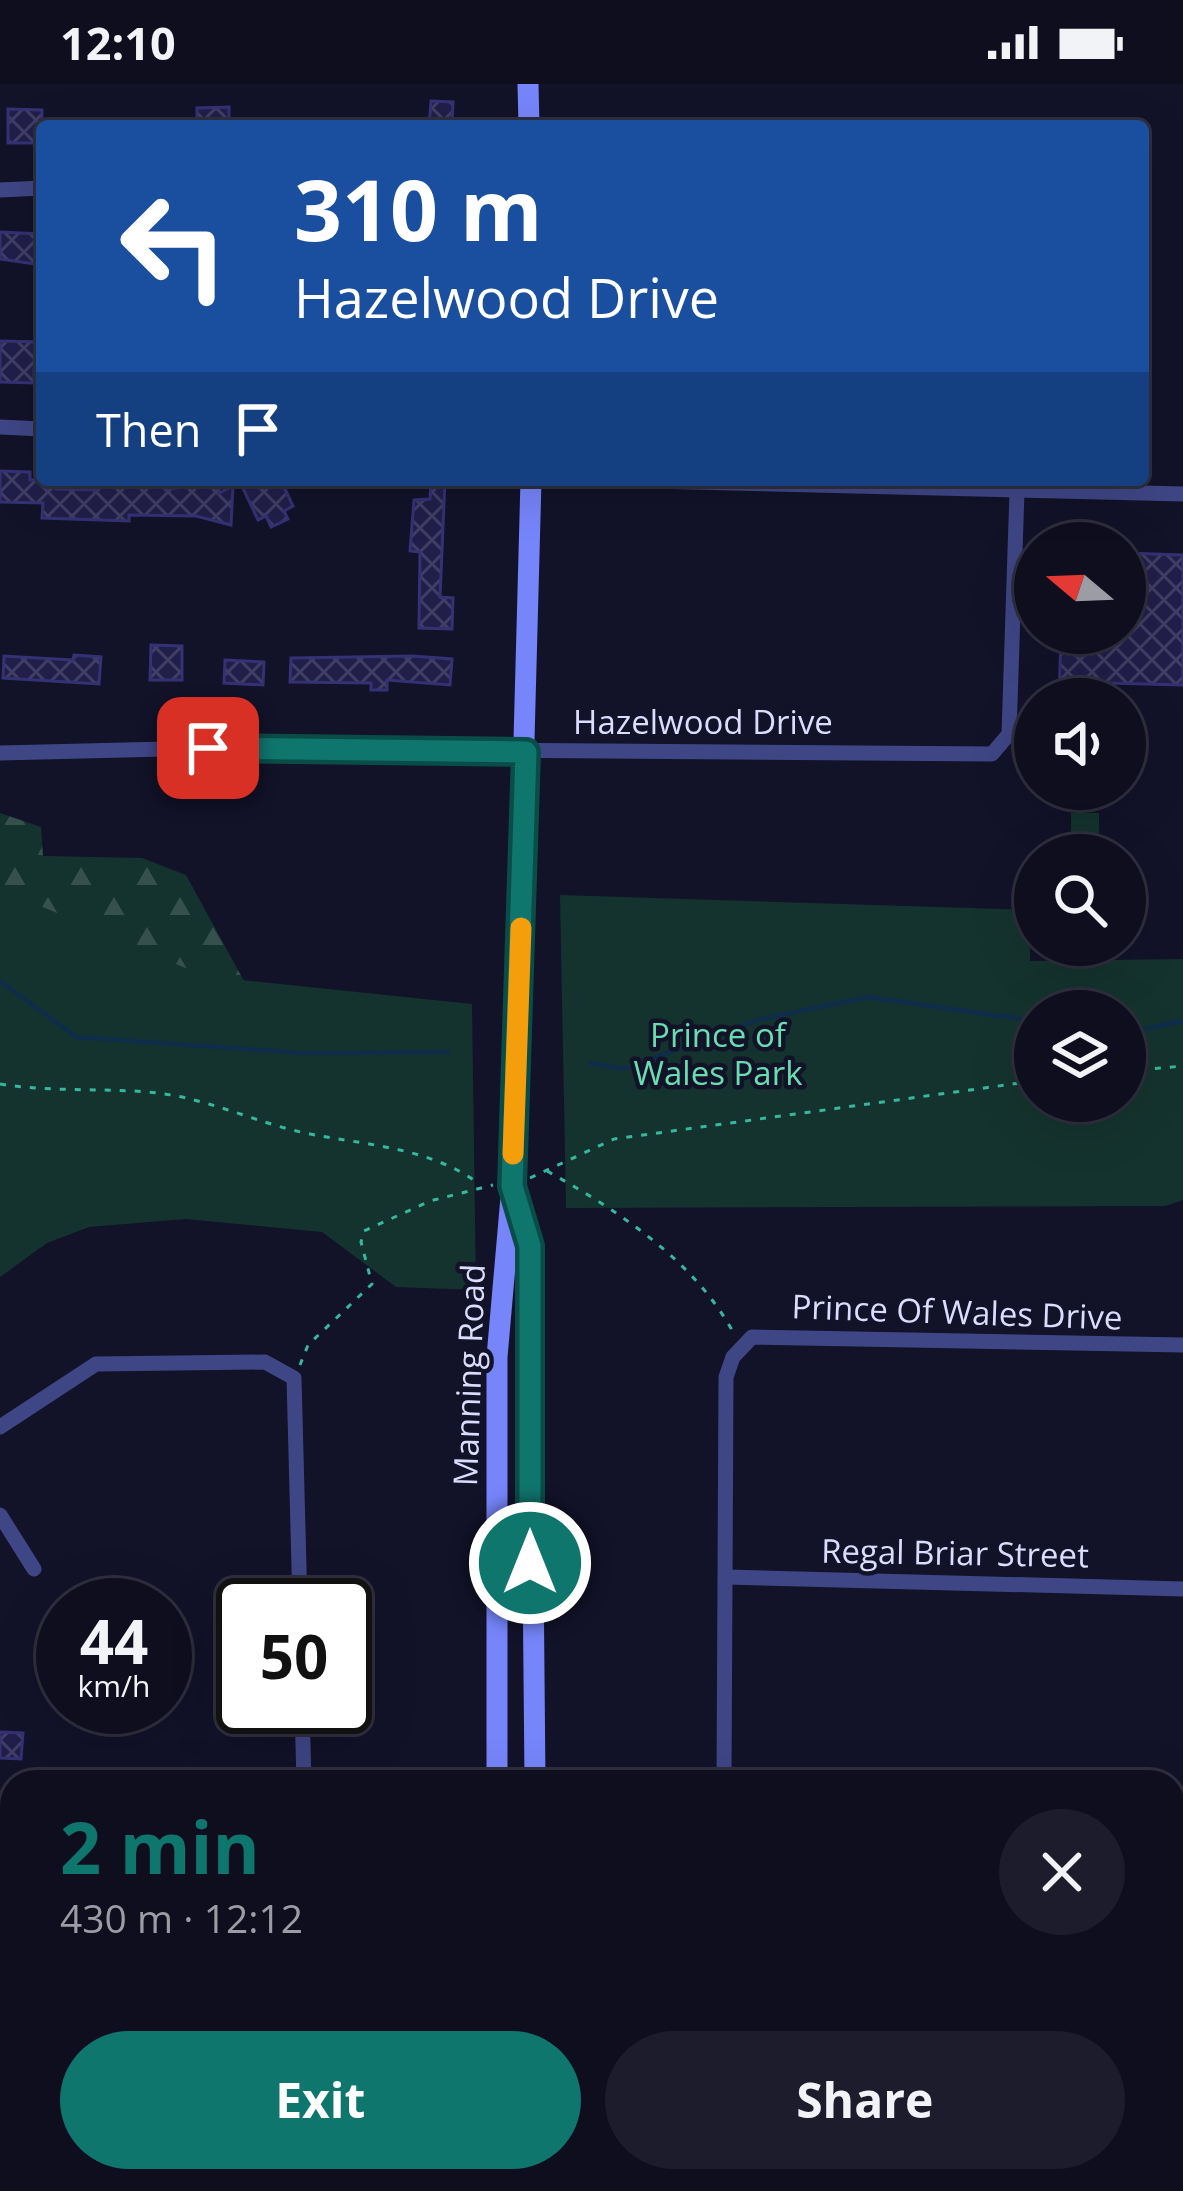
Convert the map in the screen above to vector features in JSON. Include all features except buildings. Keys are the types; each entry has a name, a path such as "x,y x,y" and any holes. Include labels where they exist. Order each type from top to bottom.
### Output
{"main road":[{"path":"528,84 529,120"},
{"name":"Manning Road","path":"497,1770 497,1357 512,1186 530,486"},
{"name":"Manning Road","path":"512,1186 530,1246 535,1770"}],"street":[{"path":"0,190 36,188"},
{"path":"0,427 36,429"},
{"path":"832,486 1183,494"},
{"name":"Hazelwood Drive","path":"0,753 992,754 1009,734 1017,491"},
{"name":"Prince Of Wales Drive","path":"742,1348 752,1336 1183,1345"},
{"path":"724,1770 726,1377 742,1348"},
{"path":"0,1427 97,1364 265,1363 294,1378 299,1578"},
{"path":"0,1515 34,1569"},
{"name":"Regal Briar Street","path":"726,1577 1183,1589"},
{"path":"303,1734 304,1770"}],"path":[{"path":"1146,1069 1183,1066"},
{"path":"0,1084 56,1093 148,1092 217,1104 303,1132 397,1150 458,1168 479,1184"},
{"path":"294,1378 308,1346 372,1284 361,1242 364,1231 479,1184 512,1186 614,1139 1014,1084"},
{"path":"546,1171 598,1199 710,1291 742,1348"}],"green space":[{"path":"0,813 41,827 43,856 142,858 186,875 244,981 221,1020 0,953"},
{"path":"1071,813 1099,813 1099,834 1071,834"},
{"path":"0,894 24,899 204,976 472,1004 476,1290 396,1287 322,1232 186,1219 89,1227 47,1243 0,1277"},
{"name":"Prince of Wales Park","path":"560,895 1014,909 1014,966 1146,966 1146,959 1183,959 1183,1200 1165,1206 566,1208"}],"waterway":[{"path":"0,981 76,1037 302,1053 448,1052"},
{"path":"590,1063 624,1069 757,1020 868,997 1014,1018"},
{"path":"1146,1029 1183,1021"}],"slow traffic":[{"path":"513,1154 521,928"}],"route":[{"path":"208,748 526,752 512,1186 530,1246 530,1563"}]}
